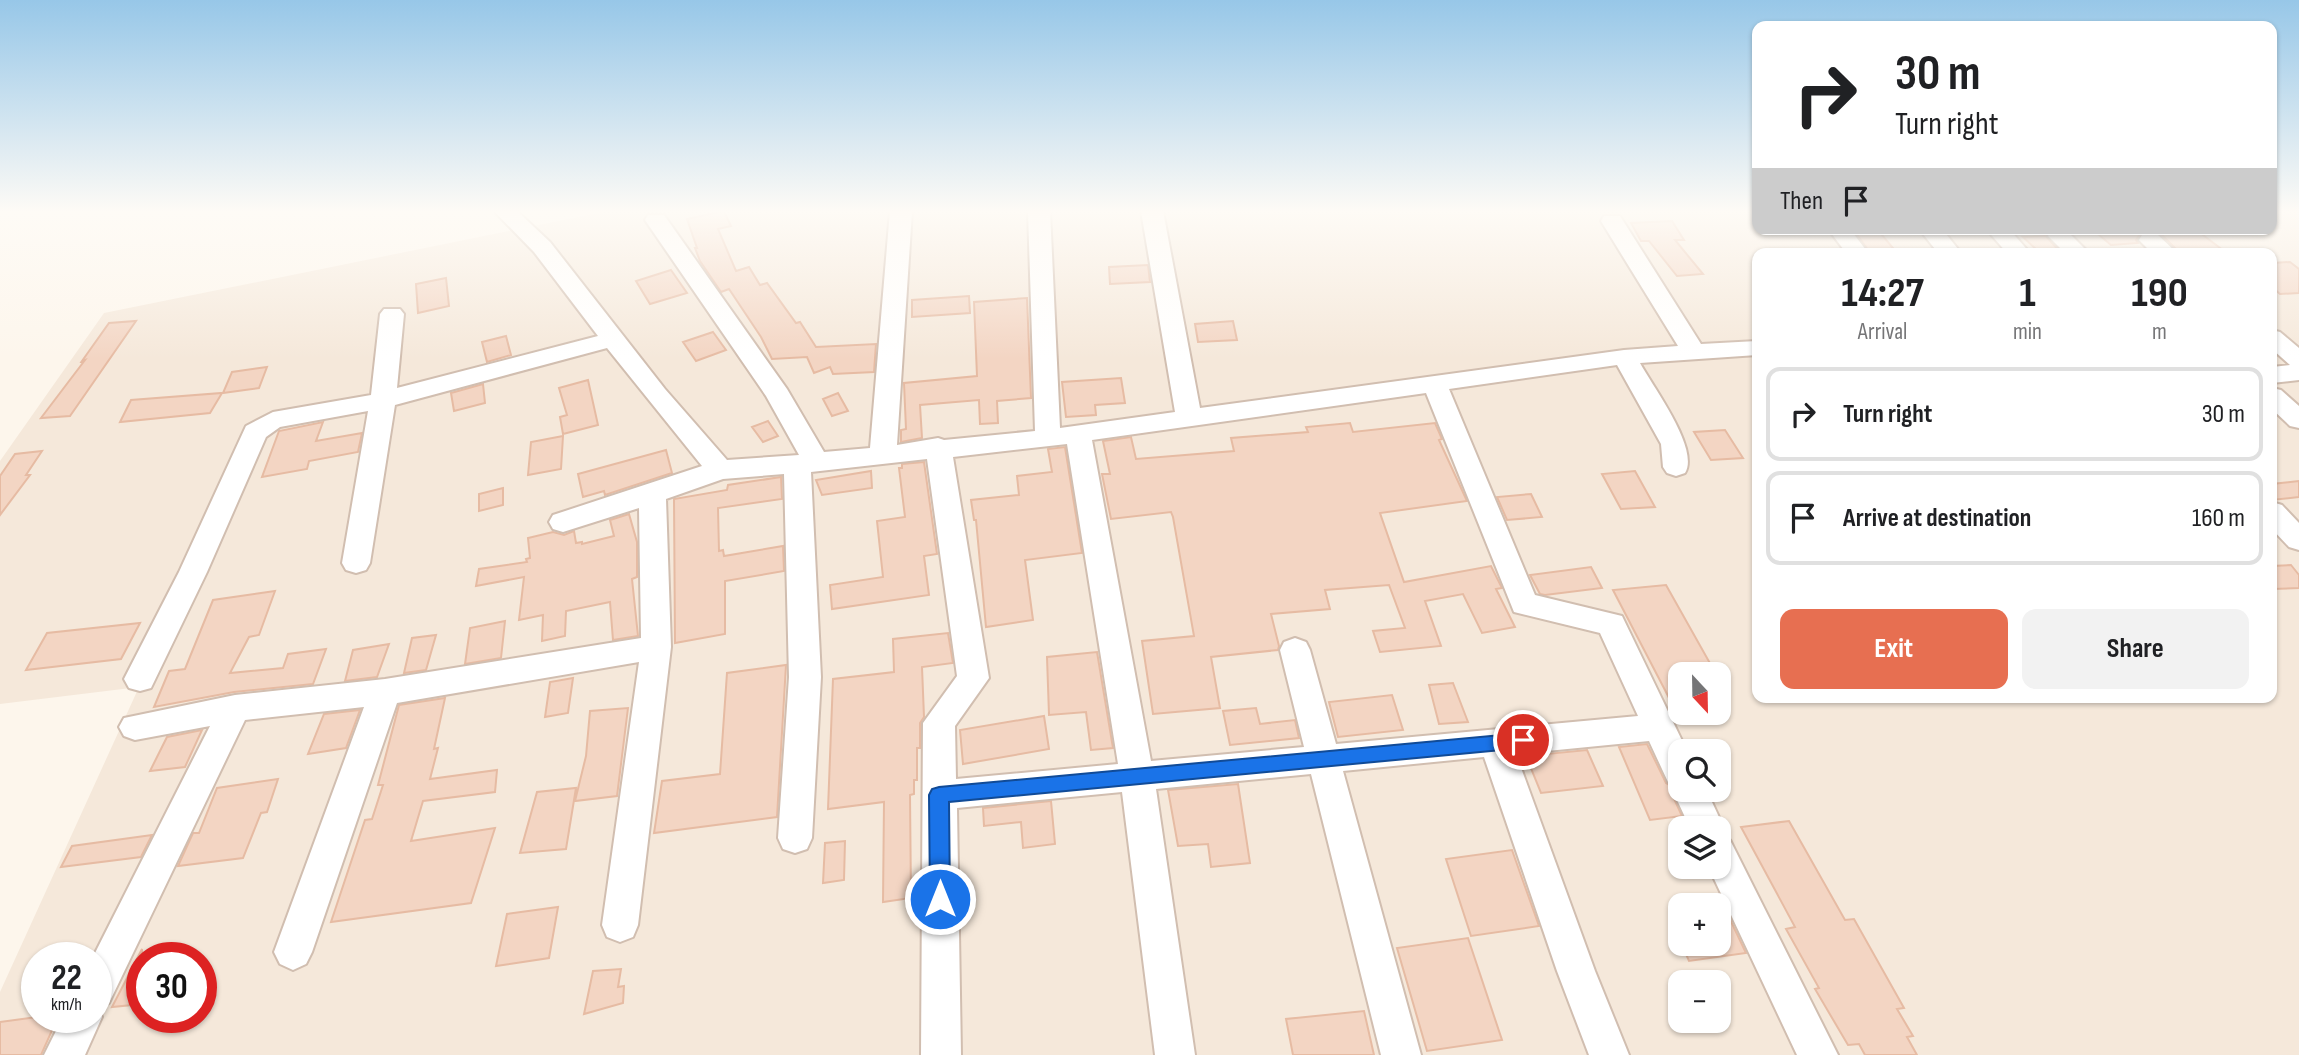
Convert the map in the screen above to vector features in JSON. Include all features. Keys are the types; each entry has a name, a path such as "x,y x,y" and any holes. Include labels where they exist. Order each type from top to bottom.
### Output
{"street":[{"path":"552,260 656,395 720,470"},
{"path":"684,260 778,395 807,463 805,677 795,838"},
{"path":"883,454 897,260"},
{"path":"1044,260 1063,435 1137,775 1175,1055"},
{"path":"1161,260 1189,418"},
{"path":"1637,260 1693,352"},
{"path":"356,563 383,400 392,314"},
{"path":"140,679 193,572 255,432 273,419 383,400 614,339"},
{"path":"2277,341 2299,359"},
{"path":"562,522 720,470 1063,435 1624,357 1752,348"},
{"path":"1624,357 1674,444 1676,467"},
{"path":"2277,374 2299,372"},
{"path":"1436,385 1524,604 1611,624 1668,747"},
{"path":"2277,400 2299,420"},
{"path":"938,447 973,678 939,723 941,1055"},
{"path":"620,925 656,647 652,494"},
{"path":"2277,517 2299,540"},
{"path":"135,727 235,708 385,692 656,647"},
{"path":"1296,650 1401,1055"},
{"path":"293,951 385,692"},
{"path":"112,958 235,708"},
{"path":"939,795 1658,727"},
{"path":"1496,743 1566,946 1609,1055"},
{"path":"1731,877 1818,1055"},
{"path":"64,1055 75,1033"}],"shaded area":[{"path":"365,260 1752,260 1752,703 2277,703 2277,260 2299,260 2299,1055 0,1055 0,992 21,946 21,1033 112,1033 112,942 23,942 139,687 0,704 0,461 104,313"}],"building":[{"path":"731,260 736,271 749,267 760,285 767,283 796,323 800,322 816,347 876,344 874,372 833,374 830,367 814,373 807,357 772,359 761,337 729,289 721,292 700,261"},
{"path":"1664,260 1692,260 1703,274 1677,276"},
{"path":"2290,262 2299,269 2299,293 2280,294 2277,291 2277,263"},
{"path":"1148,265 1150,282 1110,284 1109,267"},
{"path":"671,270 687,293 650,304 636,281"},
{"path":"446,278 449,306 418,313 416,284"},
{"path":"969,296 970,313 912,317 912,300"},
{"path":"1027,298 1031,398 997,401 998,423 980,424 979,400 920,405 922,438 901,442 901,430 906,429 904,383 977,376 974,302"},
{"path":"136,321 70,416 41,418 109,323"},
{"path":"1233,321 1237,340 1198,342 1195,324"},
{"path":"713,332 726,350 696,361 683,342"},
{"path":"506,336 511,355 487,362 482,342"},
{"path":"267,367 259,388 223,393 232,372"},
{"path":"1121,378 1125,403 1095,405 1096,415 1066,417 1062,382"},
{"path":"588,380 598,425 563,434 560,417 567,415 559,388"},
{"path":"483,384 485,403 454,411 451,393"},
{"path":"222,393 210,413 120,422 131,400"},
{"path":"838,393 848,411 832,416 823,399"},
{"path":"768,421 778,436 763,442 752,427"},
{"path":"323,422 316,441 362,433 358,452 309,461 307,469 262,477 279,431"},
{"path":"1350,423 1353,432 1435,423 1442,439 1439,440 1467,501 1380,513 1404,582 1491,566 1502,588 1496,589 1515,627 1482,633 1463,594 1425,601 1441,646 1380,652 1373,631 1405,628 1389,585 1325,590 1330,609 1271,614 1278,650 1211,657 1220,708 1153,714 1142,641 1194,636 1173,517 1171,512 1111,519 1102,474 1110,474 1103,441 1131,437 1136,459 1234,451 1231,438 1308,432 1306,427"},
{"path":"1725,430 1743,458 1711,460 1694,432"},
{"path":"563,436 561,469 528,475 531,442"},
{"path":"1065,447 1082,553 1025,560 1033,620 986,627 976,520 971,500 1019,495 1017,476 1052,472 1048,449"},
{"path":"666,450 672,473 605,495 604,491 583,497 578,474"},
{"path":"42,451 26,475 30,475 0,515 0,476 15,454"},
{"path":"924,462 937,554 924,556 929,595 832,609 830,585 883,577 877,521 905,517 899,468 902,468 902,464"},
{"path":"871,471 872,488 822,495 816,480"},
{"path":"1635,471 1655,507 1621,509 1602,474"},
{"path":"781,477 782,499 718,508 719,551 723,550 724,556 783,546 784,571 725,581 725,634 675,643 674,499 727,490 728,485"},
{"path":"2299,481 2299,497 2277,499 2277,483"},
{"path":"503,488 503,505 479,511 479,494"},
{"path":"1531,494 1542,517 1507,520 1497,497"},
{"path":"629,514 637,542 637,577 632,579 638,636 613,640 610,602 566,611 565,636 542,641 543,615 519,620 524,577 476,586 479,569 527,562 526,559 530,558 528,538 553,532 564,535 574,531 576,543 582,544 614,536 610,520"},
{"path":"2291,565 2299,575 2299,588 2277,589 2277,566"},
{"path":"1591,567 1602,588 1545,595 1540,594 1530,575"},
{"path":"1666,585 1709,662 1668,662 1668,696 1613,590"},
{"path":"275,591 259,635 249,637 230,673 283,668 288,654 326,649 313,684 234,692 154,707 169,671 185,669 213,600"},
{"path":"505,621 501,658 465,664 470,628"},
{"path":"140,623 121,659 26,670 47,633"},
{"path":"948,633 953,663 922,667 924,717 920,723 920,748 917,748 917,780 914,780 914,794 910,795 911,898 883,902 884,802 828,809 833,679 894,672 893,639"},
{"path":"436,635 426,670 404,673 412,638"},
{"path":"389,644 377,677 345,681 353,650"},
{"path":"1097,652 1113,748 1091,750 1086,712 1049,715 1047,657"},
{"path":"786,665 777,817 654,833 662,781 720,774 727,673"},
{"path":"573,678 568,713 545,717 550,682"},
{"path":"1453,683 1468,722 1439,724 1429,685"},
{"path":"1392,695 1403,730 1338,737 1329,702"},
{"path":"445,698 434,749 438,748 430,779 497,770 495,792 423,801 411,841 495,828 471,903 331,922 365,820 372,819 383,785 378,785 399,705"},
{"path":"628,708 617,796 575,801 586,756 590,711"},
{"path":"1256,708 1260,724 1295,720 1299,738 1230,745 1223,711"},
{"path":"360,710 346,748 308,754 324,714"},
{"path":"1044,716 1049,749 963,764 960,730"},
{"path":"202,730 185,767 150,771 167,737"},
{"path":"1647,744 1668,784 1668,802 1676,802 1682,816 1650,820 1619,747"},
{"path":"1587,750 1603,786 1541,793 1526,756"},
{"path":"278,779 267,812 261,813 243,858 178,866 193,833 199,833 217,788"},
{"path":"1238,784 1250,863 1211,867 1208,844 1178,846 1168,790"},
{"path":"576,788 566,849 520,853 537,792"},
{"path":"1051,801 1055,844 1023,848 1021,822 984,826 983,808"},
{"path":"1789,821 1845,920 1854,919 1904,1008 1897,1009 1913,1036 1907,1037 1917,1055 1865,1055 1859,1044 1848,1045 1815,989 1819,988 1786,929 1795,927 1741,827"},
{"path":"152,835 141,857 61,867 72,846"},
{"path":"845,841 844,880 823,883 825,843"},
{"path":"1512,850 1539,926 1471,936 1446,859"},
{"path":"558,907 549,958 496,966 507,914"},
{"path":"1731,921 1746,953 1731,955"},
{"path":"1468,938 1502,1040 1427,1051 1397,948"},
{"path":"1687,956 1725,956 1689,961"},
{"path":"621,969 618,987 624,986 623,1003 584,1014 593,971"},
{"path":"126,980 126,1006 112,1007"},
{"path":"1364,1011 1374,1055 1293,1055 1286,1019"},
{"path":"21,1019 21,1033 51,1033 41,1055 0,1055 0,1022"}],"route":[{"path":"940,899 939,795 1523,740"}]}
